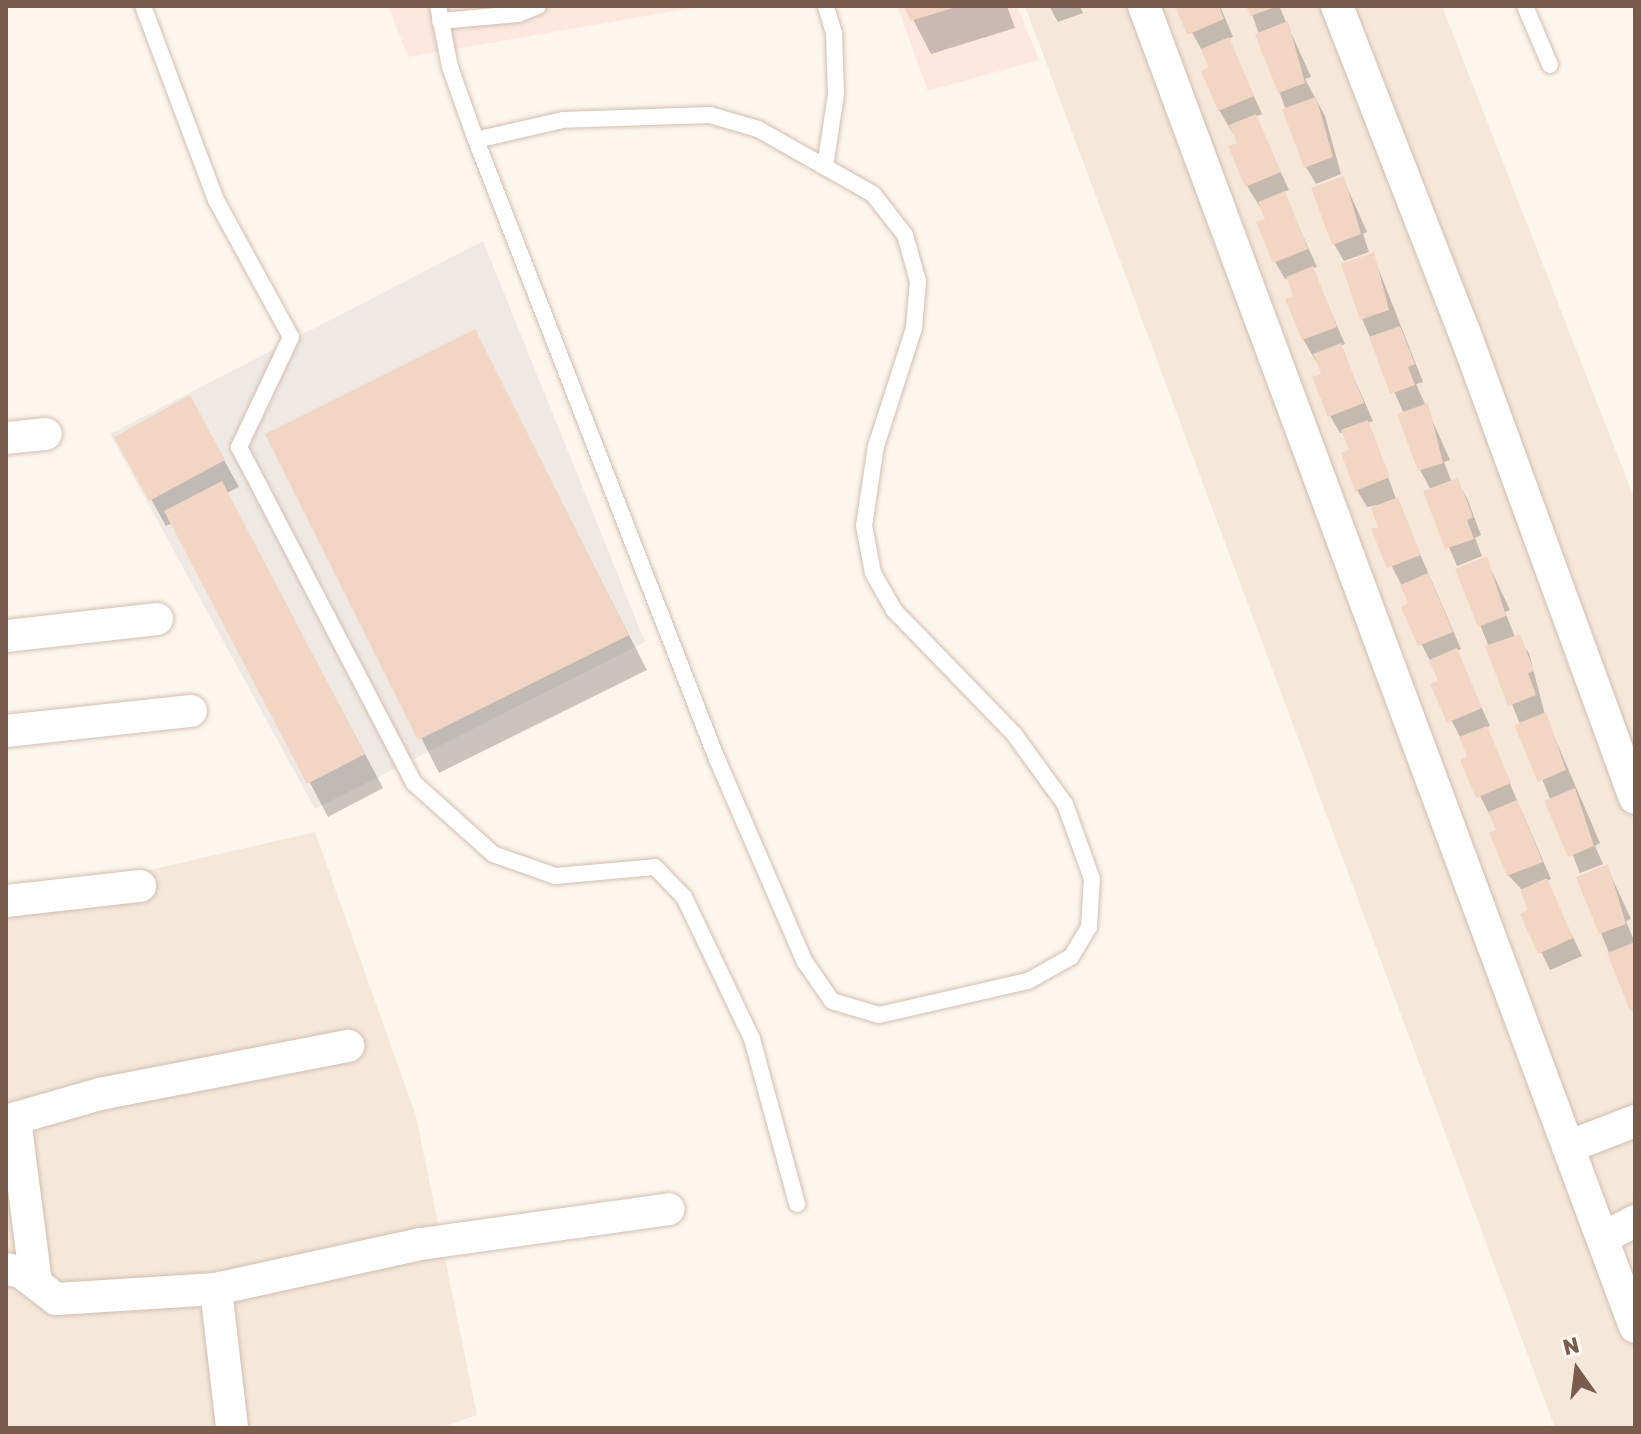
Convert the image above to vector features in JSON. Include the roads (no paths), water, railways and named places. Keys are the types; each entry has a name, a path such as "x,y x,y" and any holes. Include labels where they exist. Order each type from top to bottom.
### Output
{"street":[{"path":"1144,6 1635,1327"},
{"path":"1337,6 1464,331 1635,798"},
{"path":"6,438 46,434"},
{"path":"6,636 157,619"},
{"path":"6,731 191,711"},
{"path":"6,901 140,886"},
{"path":"36,1282 11,1120 100,1094 348,1046"},
{"path":"1568,1147 1635,1121"},
{"path":"6,1269 36,1282 56,1299 216,1289 421,1244 669,1209"},
{"path":"1604,1237 1635,1221"},
{"path":"216,1289 232,1428"}],"lane":[{"path":"143,6 216,200 291,337 239,447 414,783 493,854 555,876 655,867 684,897 752,1039 797,1204"},
{"path":"476,140 563,120 710,115 758,129 873,194 905,235 918,281 914,328 876,446 864,526 873,573 894,610 1014,734 1065,804 1092,879 1089,927 1071,957 1028,981 879,1015 832,1001 805,962 717,759 476,140 450,67 439,13 518,14 538,6"},
{"path":"825,167 836,94 834,33 826,6"},
{"path":"1525,6 1550,65"}]}
